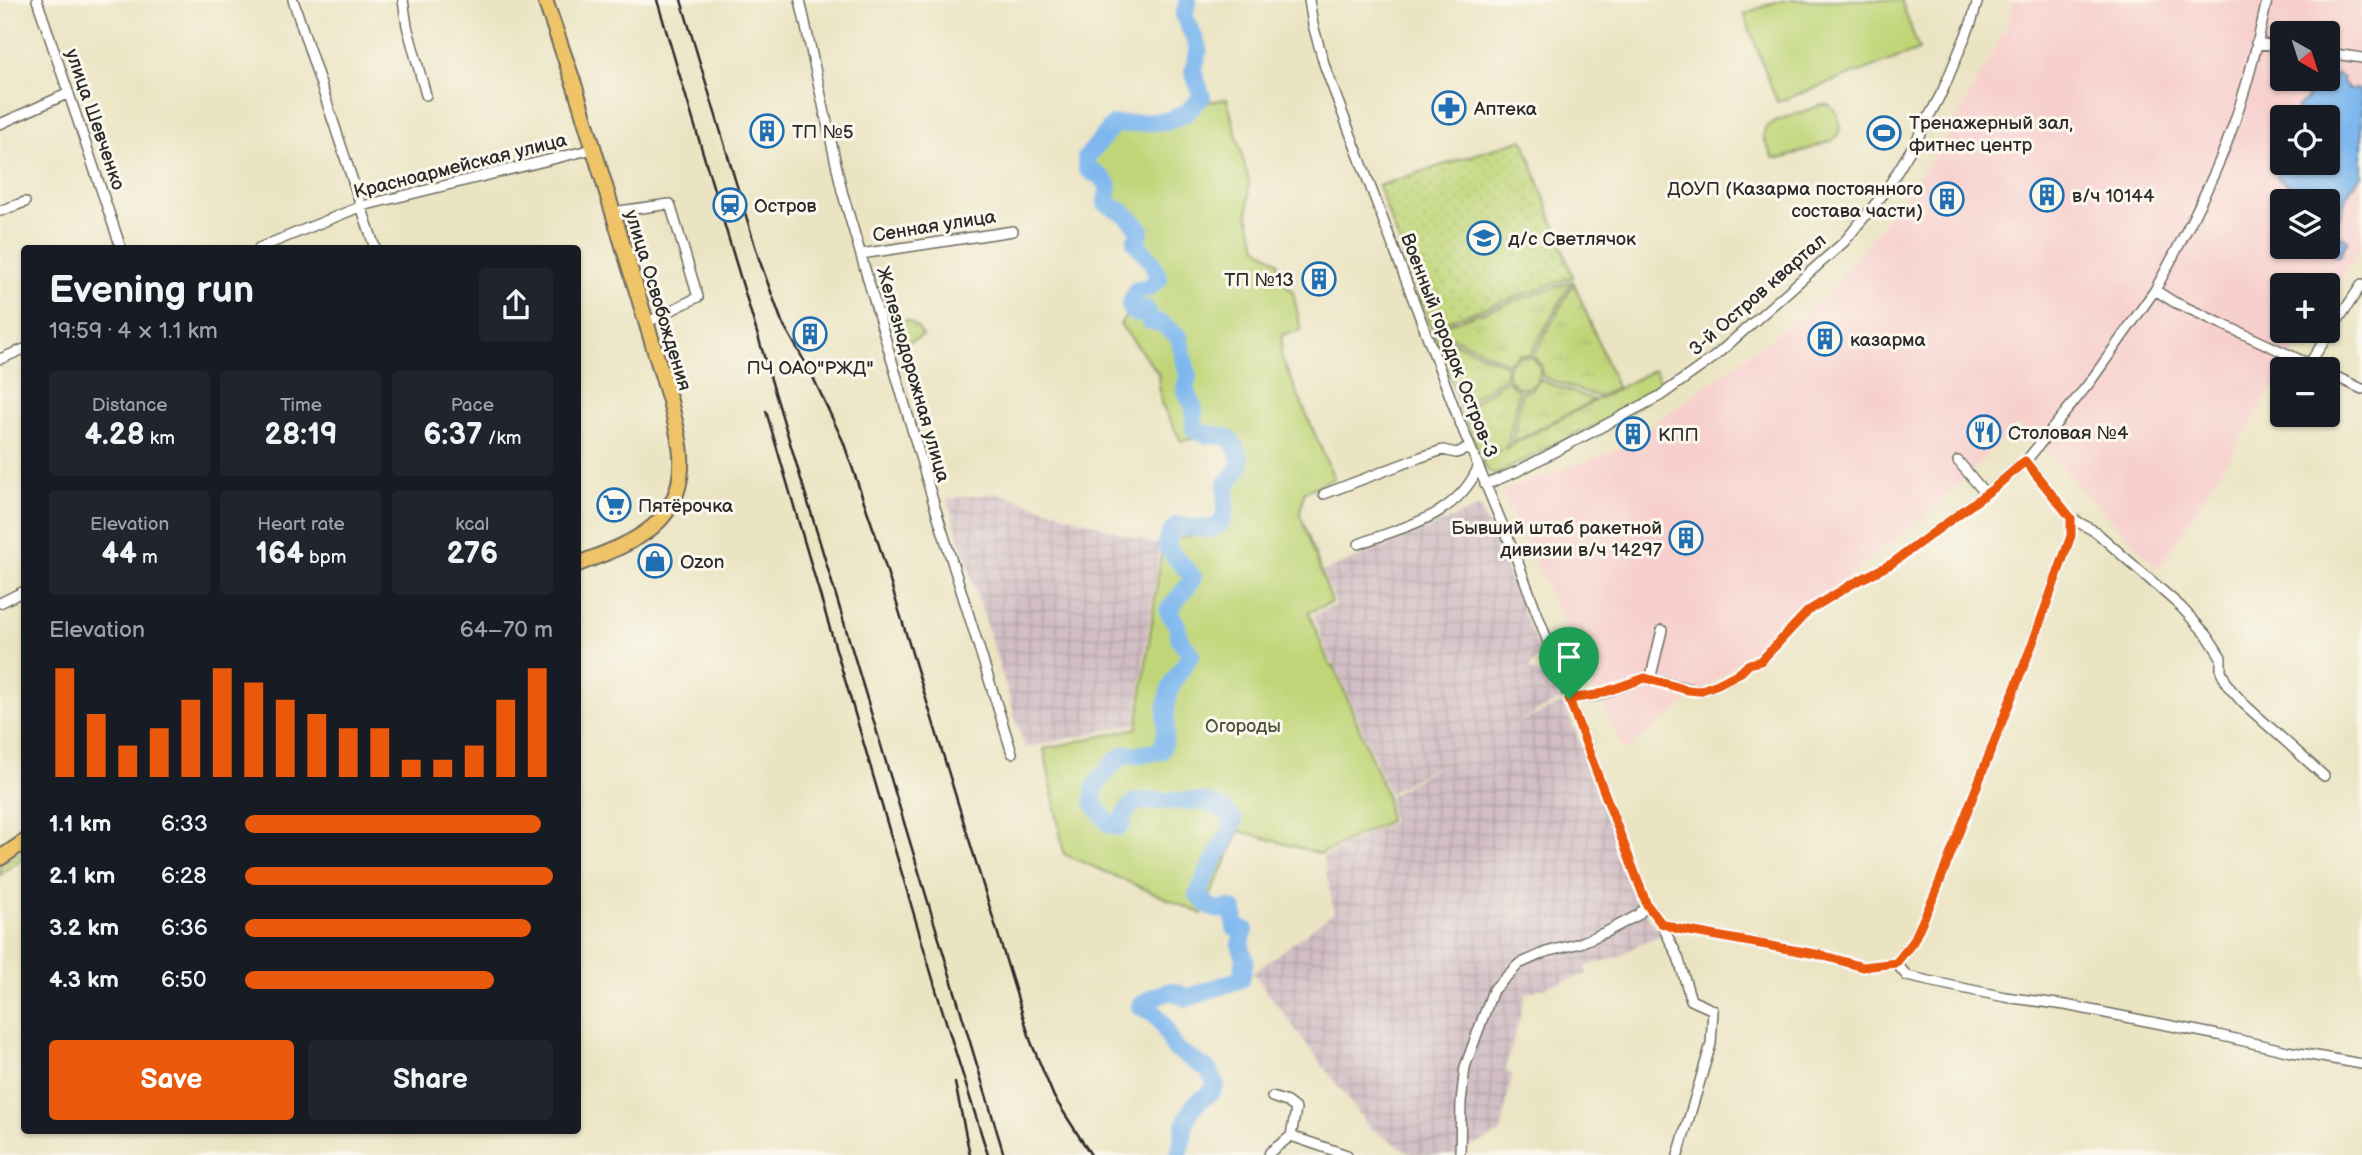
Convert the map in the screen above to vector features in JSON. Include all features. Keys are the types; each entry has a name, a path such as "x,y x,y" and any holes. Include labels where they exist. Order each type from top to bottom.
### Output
{"main road":[{"name":"улица Освобождения","path":"545,0 670,401 681,454 680,476 674,499 669,510 654,527 642,536 581,563"},
{"path":"0,858 21,844"}],"street":[{"name":"улица Шевченко","path":"37,0 120,245"},
{"path":"293,0 374,245"},
{"path":"402,0 426,95"},
{"name":"Железнодорожная улица","path":"800,0 842,191 934,504 1012,753"},
{"name":"Военный городок Остров-3","path":"1309,0 1325,67 1478,468 1517,560 1647,905 1661,923 1678,957 1691,1000 1713,1010 1711,1044 1678,1155"},
{"name":"3-й Остров квартал","path":"1485,485 1518,471 1660,396 1713,358 1844,242 1885,192 1916,141 1943,90 1978,0"},
{"path":"1569,699 1596,695 1645,678 1699,691 1730,678 1749,664 1761,661 1808,611 1891,564 2025,461 2090,382 2155,290 2177,250 2220,160 2267,0"},
{"path":"2256,43 2270,45"},
{"path":"2340,55 2362,58"},
{"path":"0,124 69,93"},
{"name":"Красноармейская улица","path":"266,245 362,206 593,149"},
{"path":"0,211 25,202"},
{"path":"612,212 670,204 698,297 646,323"},
{"name":"Сенная улица","path":"861,254 1013,231"},
{"path":"2313,357 2362,284"},
{"path":"2155,290 2174,302 2296,357"},
{"path":"0,359 21,350"},
{"path":"2340,379 2362,389"},
{"path":"1324,494 1420,457 1443,450 1456,453 1470,447"},
{"path":"1958,461 1985,493"},
{"path":"2025,461 2071,518 2096,532 2181,607 2207,635 2221,657 2221,671 2228,686 2244,704 2324,776"},
{"path":"1359,544 1442,511 1471,484 1478,468"},
{"path":"1661,923 1678,929 1821,955 1863,967 1896,963 1913,942 1952,852 2071,536 2071,518"},
{"path":"0,603 21,592"},
{"path":"1650,680 1662,630"},
{"path":"1460,1155 1465,1067 1493,990 1518,964 1606,932 1638,915 1647,905"},
{"path":"1896,963 1907,976 1938,983 2005,997 2065,1005 2362,1064"},
{"path":"1269,1155 1291,1136 1296,1109 1287,1102 1272,1097"},
{"path":"1291,1136 1347,1155"}],"shaded area":[{"path":"2013,0 2362,0 2362,245 2340,281 2340,273 2270,273 2270,343 2300,343 2292,357 2270,357 2270,392 2159,569 2018,424 1929,513 1624,752 1502,492 1621,448 1822,301 1942,147 2010,19"},
{"path":"998,493 1160,546 1135,724 1025,748 947,499"},
{"path":"1480,507 1541,655 1530,666 1531,671 1550,676 1560,700 1510,726 1564,703 1647,915 1661,935 1637,945 1621,956 1586,966 1587,974 1526,993 1505,1071 1512,1073 1501,1133 1454,1155 1413,1155 1369,1127 1253,973 1334,912 1323,857 1392,822 1388,797 1453,757 1389,793 1313,615 1336,603 1323,572"}],"green space":[{"path":"1781,0 1901,0 1919,50 1777,102 1744,14"},
{"name":"Огороды","path":"1227,99 1249,182 1248,215 1257,246 1277,261 1285,283 1293,292 1301,330 1282,335 1281,356 1334,478 1304,492 1300,514 1332,602 1309,612 1386,794 1389,821 1321,854 1240,831 1202,914 1064,854 1044,749 1137,728 1163,541 1219,531 1230,518 1231,488 1243,472 1247,461 1238,439 1228,432 1181,441 1161,403 1158,373 1120,324 1138,301 1166,278 1144,241 1146,226 1112,199 1113,186 1092,165 1090,157 1108,134 1119,128 1175,122 1203,103"},
{"path":"1829,105 1838,117 1840,127 1837,136 1833,140 1784,158 1773,158 1763,136 1766,127 1778,120"},
{"path":"1523,139 1573,277 1431,327 1378,186"},
{"path":"1572,281 1530,355 1519,354 1508,363 1434,329"},
{"path":"1574,283 1617,387 1599,397 1542,377 1542,366 1533,356"},
{"path":"907,320 918,328 923,336 903,344 900,342 905,338 898,325"},
{"path":"1433,333 1506,365 1506,376 1461,408"},
{"path":"1524,356 1535,361 1540,372 1535,383 1524,388 1513,383 1508,372 1513,361"},
{"path":"1655,369 1662,387 1631,412 1577,433 1496,475 1487,470 1481,461 1501,450 1484,456 1480,454 1462,412 1507,379 1519,390 1508,445 1504,449"},
{"path":"1540,380 1594,400 1512,443 1522,391 1531,390"},
{"path":"21,852 21,859 0,875 0,864"}],"water":[{"path":"2340,76 2349,89 2358,89 2362,97 2362,176 2348,193 2340,215 2340,189 2296,189 2277,178 2278,175 2340,175 2340,105 2300,105 2306,101 2309,91 2340,91"},
{"path":"2340,235 2348,240 2340,256"}],"waterway":[{"path":"1179,1155 1190,1112 1216,1084 1208,1070 1174,1048 1155,1014 1140,1006 1153,997 1172,991 1187,998 1241,979 1245,960 1240,944 1245,930 1235,928 1234,910 1215,909 1198,895 1234,821 1219,807 1202,802 1142,801 1135,802 1127,810 1120,827 1109,824 1093,802 1096,784 1118,758 1127,754 1161,751 1170,688 1191,654 1180,640 1177,625 1168,611 1193,577 1166,545 1171,532 1178,525 1204,529 1219,525 1225,511 1226,484 1241,463 1233,442 1228,438 1194,429 1194,408 1185,389 1188,376 1179,337 1161,323 1150,321 1146,309 1139,313 1133,312 1130,305 1137,290 1148,288 1159,279 1152,263 1135,241 1141,230 1126,214 1106,203 1109,186 1101,177 1087,169 1086,158 1113,125 1166,121 1185,114 1202,97 1193,71 1199,49 1184,15 1188,0"}],"railway":[{"path":"657,0 1004,1155"},
{"path":"681,0 759,259 782,322 810,371 843,441 878,542 1031,1042 1054,1097 1091,1155"},
{"path":"766,411 937,993 988,1155"},
{"path":"955,1083 970,1155"}],"place":[{"name":"Аптека","path":"1449,108"},
{"name":"ТП №5","path":"767,131"},
{"name":"Тренажерный зал, фитнес центр","path":"1884,133"},
{"name":"в/ч 10144","path":"2047,195"},
{"name":"ДОУП (Казарма постоянного состава части)","path":"1947,199"},
{"name":"Остров","path":"730,205"},
{"name":"д/с Светлячок","path":"1484,238"},
{"name":"ТП №13","path":"1319,279"},
{"name":"ПЧ ОАО\"РЖД\"","path":"810,334"},
{"name":"казарма","path":"1825,339"},
{"name":"Столовая №4","path":"1984,432"},
{"name":"КПП","path":"1633,434"},
{"name":"Пятёрочка","path":"614,505"},
{"name":"Бывший штаб ракетной дивизии в/ч 14297","path":"1686,538"},
{"name":"Ozon","path":"655,561"}],"route":[{"path":"2025,461 2071,518 2071,536 1952,852 1913,942 1896,963 1863,967 1821,955 1678,929 1661,923 1647,905 1569,699 1596,695 1645,678 1699,691 1741,672 1749,664 1761,661 1770,653 1808,611 1891,564 1994,488 2025,461"}]}
